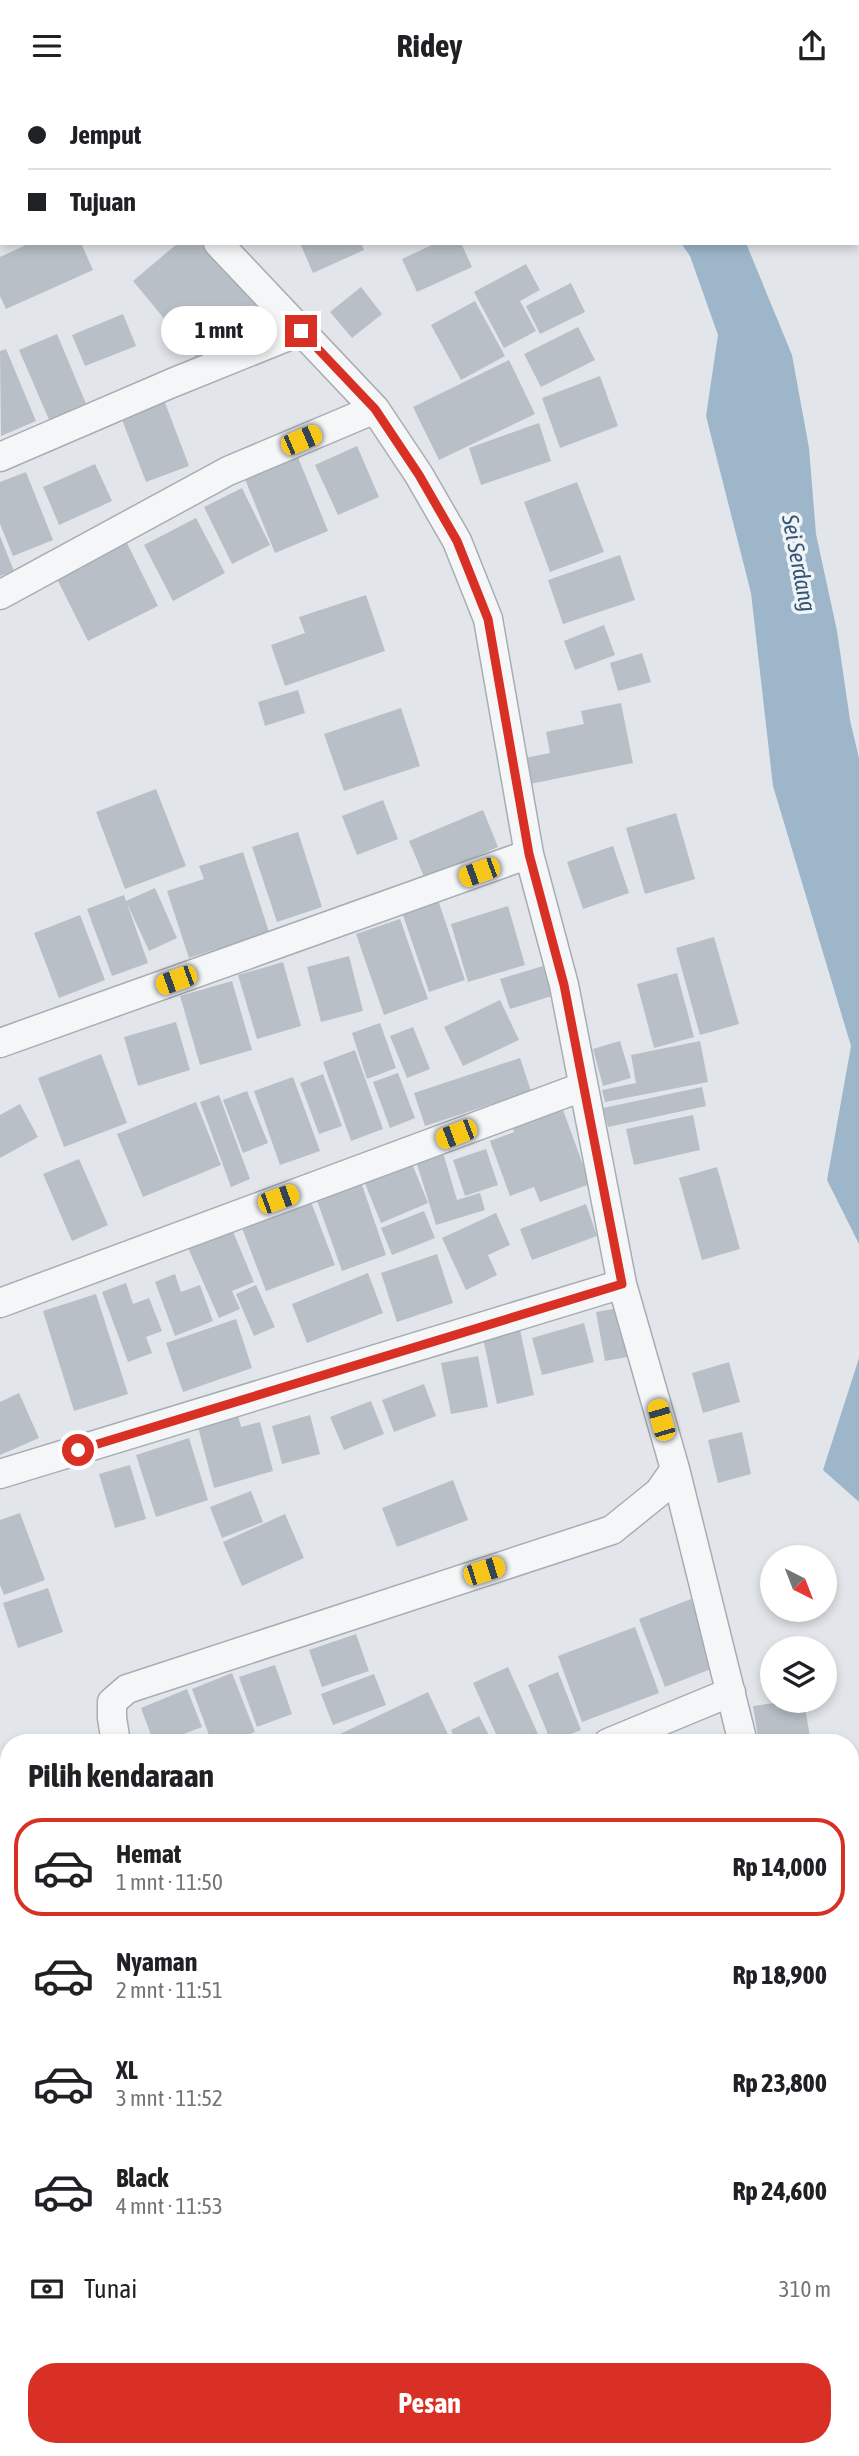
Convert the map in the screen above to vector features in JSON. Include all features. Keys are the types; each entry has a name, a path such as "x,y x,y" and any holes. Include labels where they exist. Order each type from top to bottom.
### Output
{"street":[{"path":"220,245 375,409 419,475 457,541 488,619 529,854 564,985 622,1284 675,1469 741,1734"},
{"path":"0,457 301,331"},
{"path":"0,595 228,471 375,409"},
{"path":"0,1043 529,854"},
{"path":"0,1303 582,1087"},
{"path":"0,1474 622,1284"},
{"path":"115,1734 112,1702 127,1689 612,1529 659,1492 675,1469"},
{"path":"630,1734 730,1692"}],"water":[{"name":"Sei Serdang","path":"682,245 747,245 792,355 809,448 816,534 837,631 850,720 859,758 859,1244 827,1180 851,1046 773,786 751,593 706,416 718,335 690,256"},
{"path":"859,1358 859,1502 823,1470"}],"building":[{"path":"26,245 82,245 93,270 6,309 0,296 0,257"},
{"path":"176,245 211,245 260,304 196,357 133,281"},
{"path":"301,245 362,245 364,250 313,273"},
{"path":"432,245 462,245 472,267 417,292 402,259"},
{"path":"526,264 540,290 520,301 536,331 504,348 474,292"},
{"path":"571,283 585,312 540,334 526,306"},
{"path":"361,287 382,314 352,338 330,312"},
{"path":"475,301 505,356 461,380 431,325"},
{"path":"123,314 136,346 85,366 72,335"},
{"path":"578,327 595,360 541,387 524,354"},
{"path":"57,334 87,406 50,422 19,350"},
{"path":"6,349 36,421 1,436 0,351"},
{"path":"509,360 535,414 439,460 413,407"},
{"path":"600,376 618,426 560,448 542,398"},
{"path":"164,400 189,466 146,482 121,417"},
{"path":"539,423 551,461 481,485 469,448"},
{"path":"357,446 379,497 338,515 315,465"},
{"path":"295,450 328,531 275,553 242,472"},
{"path":"95,464 112,501 59,525 43,487"},
{"path":"26,472 53,540 13,556 0,524 0,482"},
{"path":"577,482 604,552 550,572 524,502"},
{"path":"242,488 270,545 232,564 204,507"},
{"path":"196,518 225,573 173,601 144,545"},
{"path":"0,536 14,571 0,576"},
{"path":"125,539 158,606 88,641 55,575"},
{"path":"620,555 635,600 563,624 548,580"},
{"path":"366,595 385,651 285,686 271,645 305,633 299,617"},
{"path":"604,625 615,655 575,670 564,641"},
{"path":"642,653 651,682 618,691 610,663"},
{"path":"298,690 305,713 265,726 258,702"},
{"path":"621,703 633,763 530,784 525,758 550,753 546,732 584,724 581,711"},
{"path":"401,708 420,766 344,791 324,734"},
{"path":"156,789 186,866 125,889 96,812"},
{"path":"383,800 398,839 357,855 342,816"},
{"path":"483,810 498,847 425,879 409,841"},
{"path":"676,813 695,879 645,894 626,828"},
{"path":"298,832 322,907 277,922 252,847"},
{"path":"613,846 629,893 583,909 567,862"},
{"path":"243,852 269,932 189,958 167,891 204,879 199,866"},
{"path":"155,888 177,938 149,951 126,901"},
{"path":"124,895 148,963 112,976 87,909"},
{"path":"438,900 465,980 429,992 402,912"},
{"path":"508,906 525,965 468,982 451,924"},
{"path":"80,915 105,980 59,998 34,933"},
{"path":"400,919 428,999 384,1015 356,934"},
{"path":"714,937 739,1024 700,1035 676,948"},
{"path":"349,956 363,1011 321,1022 307,967"},
{"path":"283,962 301,1026 257,1039 238,975"},
{"path":"543,966 552,996 510,1009 500,979"},
{"path":"677,973 694,1037 654,1048 637,984"},
{"path":"232,981 252,1050 200,1065 180,996"},
{"path":"500,1000 519,1040 463,1066 444,1027"},
{"path":"176,1022 190,1070 138,1086 124,1037"},
{"path":"380,1023 396,1068 367,1079 352,1033"},
{"path":"413,1027 430,1069 407,1078 390,1036"},
{"path":"620,1041 631,1078 603,1086 593,1049"},
{"path":"700,1041 708,1082 605,1102 602,1090 636,1083 631,1055"},
{"path":"355,1050 383,1129 351,1141 323,1062"},
{"path":"101,1054 127,1123 64,1147 38,1078"},
{"path":"520,1058 531,1091 425,1126 414,1093"},
{"path":"398,1073 415,1118 390,1128 373,1082"},
{"path":"323,1074 342,1126 319,1134 300,1083"},
{"path":"293,1077 320,1151 280,1165 254,1091"},
{"path":"702,1087 706,1106 608,1127 603,1108"},
{"path":"247,1091 268,1143 243,1153 223,1100"},
{"path":"219,1095 250,1179 231,1187 200,1102"},
{"path":"559,1099 590,1184 540,1202 534,1187 510,1196 490,1141 514,1132 509,1118"},
{"path":"196,1102 221,1165 143,1197 117,1134"},
{"path":"20,1104 38,1137 0,1158 0,1115"},
{"path":"693,1115 700,1150 634,1165 626,1129"},
{"path":"441,1146 457,1200 480,1193 485,1210 436,1225 414,1155"},
{"path":"486,1149 498,1185 465,1196 453,1160"},
{"path":"79,1159 108,1225 72,1241 43,1174"},
{"path":"411,1161 428,1203 381,1223 364,1181"},
{"path":"717,1167 740,1249 702,1260 679,1178"},
{"path":"359,1176 386,1255 342,1271 314,1192"},
{"path":"311,1202 335,1265 266,1291 242,1228"},
{"path":"586,1204 597,1236 532,1260 520,1229"},
{"path":"424,1211 435,1238 392,1255 381,1228"},
{"path":"496,1213 510,1245 488,1255 497,1275 466,1290 442,1238"},
{"path":"229,1222 254,1282 232,1291 240,1309 219,1318 185,1241"},
{"path":"437,1254 453,1303 397,1322 381,1273"},
{"path":"368,1273 383,1313 307,1343 292,1304"},
{"path":"175,1274 181,1292 200,1285 213,1321 175,1336 155,1282"},
{"path":"126,1283 133,1304 149,1298 162,1331 146,1337 152,1353 128,1362 102,1292"},
{"path":"256,1285 275,1327 254,1336 236,1294"},
{"path":"96,1294 128,1394 74,1411 43,1311"},
{"path":"624,1307 633,1356 605,1361 596,1312"},
{"path":"236,1319 252,1368 183,1392 166,1343"},
{"path":"584,1323 594,1362 542,1375 532,1338"},
{"path":"519,1325 534,1395 497,1404 482,1333"},
{"path":"478,1356 488,1407 451,1414 441,1363"},
{"path":"729,1362 740,1402 703,1413 692,1373"},
{"path":"424,1384 436,1416 394,1432 382,1400"},
{"path":"19,1393 39,1438 0,1455 0,1402"},
{"path":"371,1401 384,1434 344,1450 330,1417"},
{"path":"237,1411 241,1427 260,1422 273,1471 214,1488 197,1423"},
{"path":"310,1415 320,1454 282,1464 272,1426"},
{"path":"742,1432 751,1474 718,1483 708,1440"},
{"path":"189,1438 208,1500 156,1517 136,1455"},
{"path":"130,1465 146,1519 115,1528 99,1474"},
{"path":"453,1480 468,1520 397,1547 382,1508"},
{"path":"251,1491 263,1522 222,1538 210,1507"},
{"path":"20,1513 45,1580 4,1595 0,1585 0,1520"},
{"path":"285,1514 304,1558 242,1586 223,1542"},
{"path":"48,1588 63,1632 18,1648 3,1603"},
{"path":"691,1599 716,1667 665,1687 639,1619"},
{"path":"635,1627 659,1693 582,1722 558,1656"},
{"path":"356,1634 369,1671 322,1687 309,1650"},
{"path":"275,1665 292,1714 257,1727 239,1677"},
{"path":"508,1667 538,1734 496,1734 473,1683"},
{"path":"558,1672 581,1730 571,1734 548,1734 528,1685"},
{"path":"232,1673 255,1732 209,1734 192,1689"},
{"path":"374,1674 386,1705 333,1725 321,1694"},
{"path":"187,1689 202,1727 184,1734 151,1734 141,1708"},
{"path":"428,1692 448,1734 340,1734"},
{"path":"760,1705 760,1713 806,1713 810,1734 758,1734 753,1706"},
{"path":"479,1716 488,1734 453,1734 451,1730"}],"route":[{"path":"78,1450 622,1284 564,985 529,854 488,619 457,541 419,475 375,409 301,331"}]}
